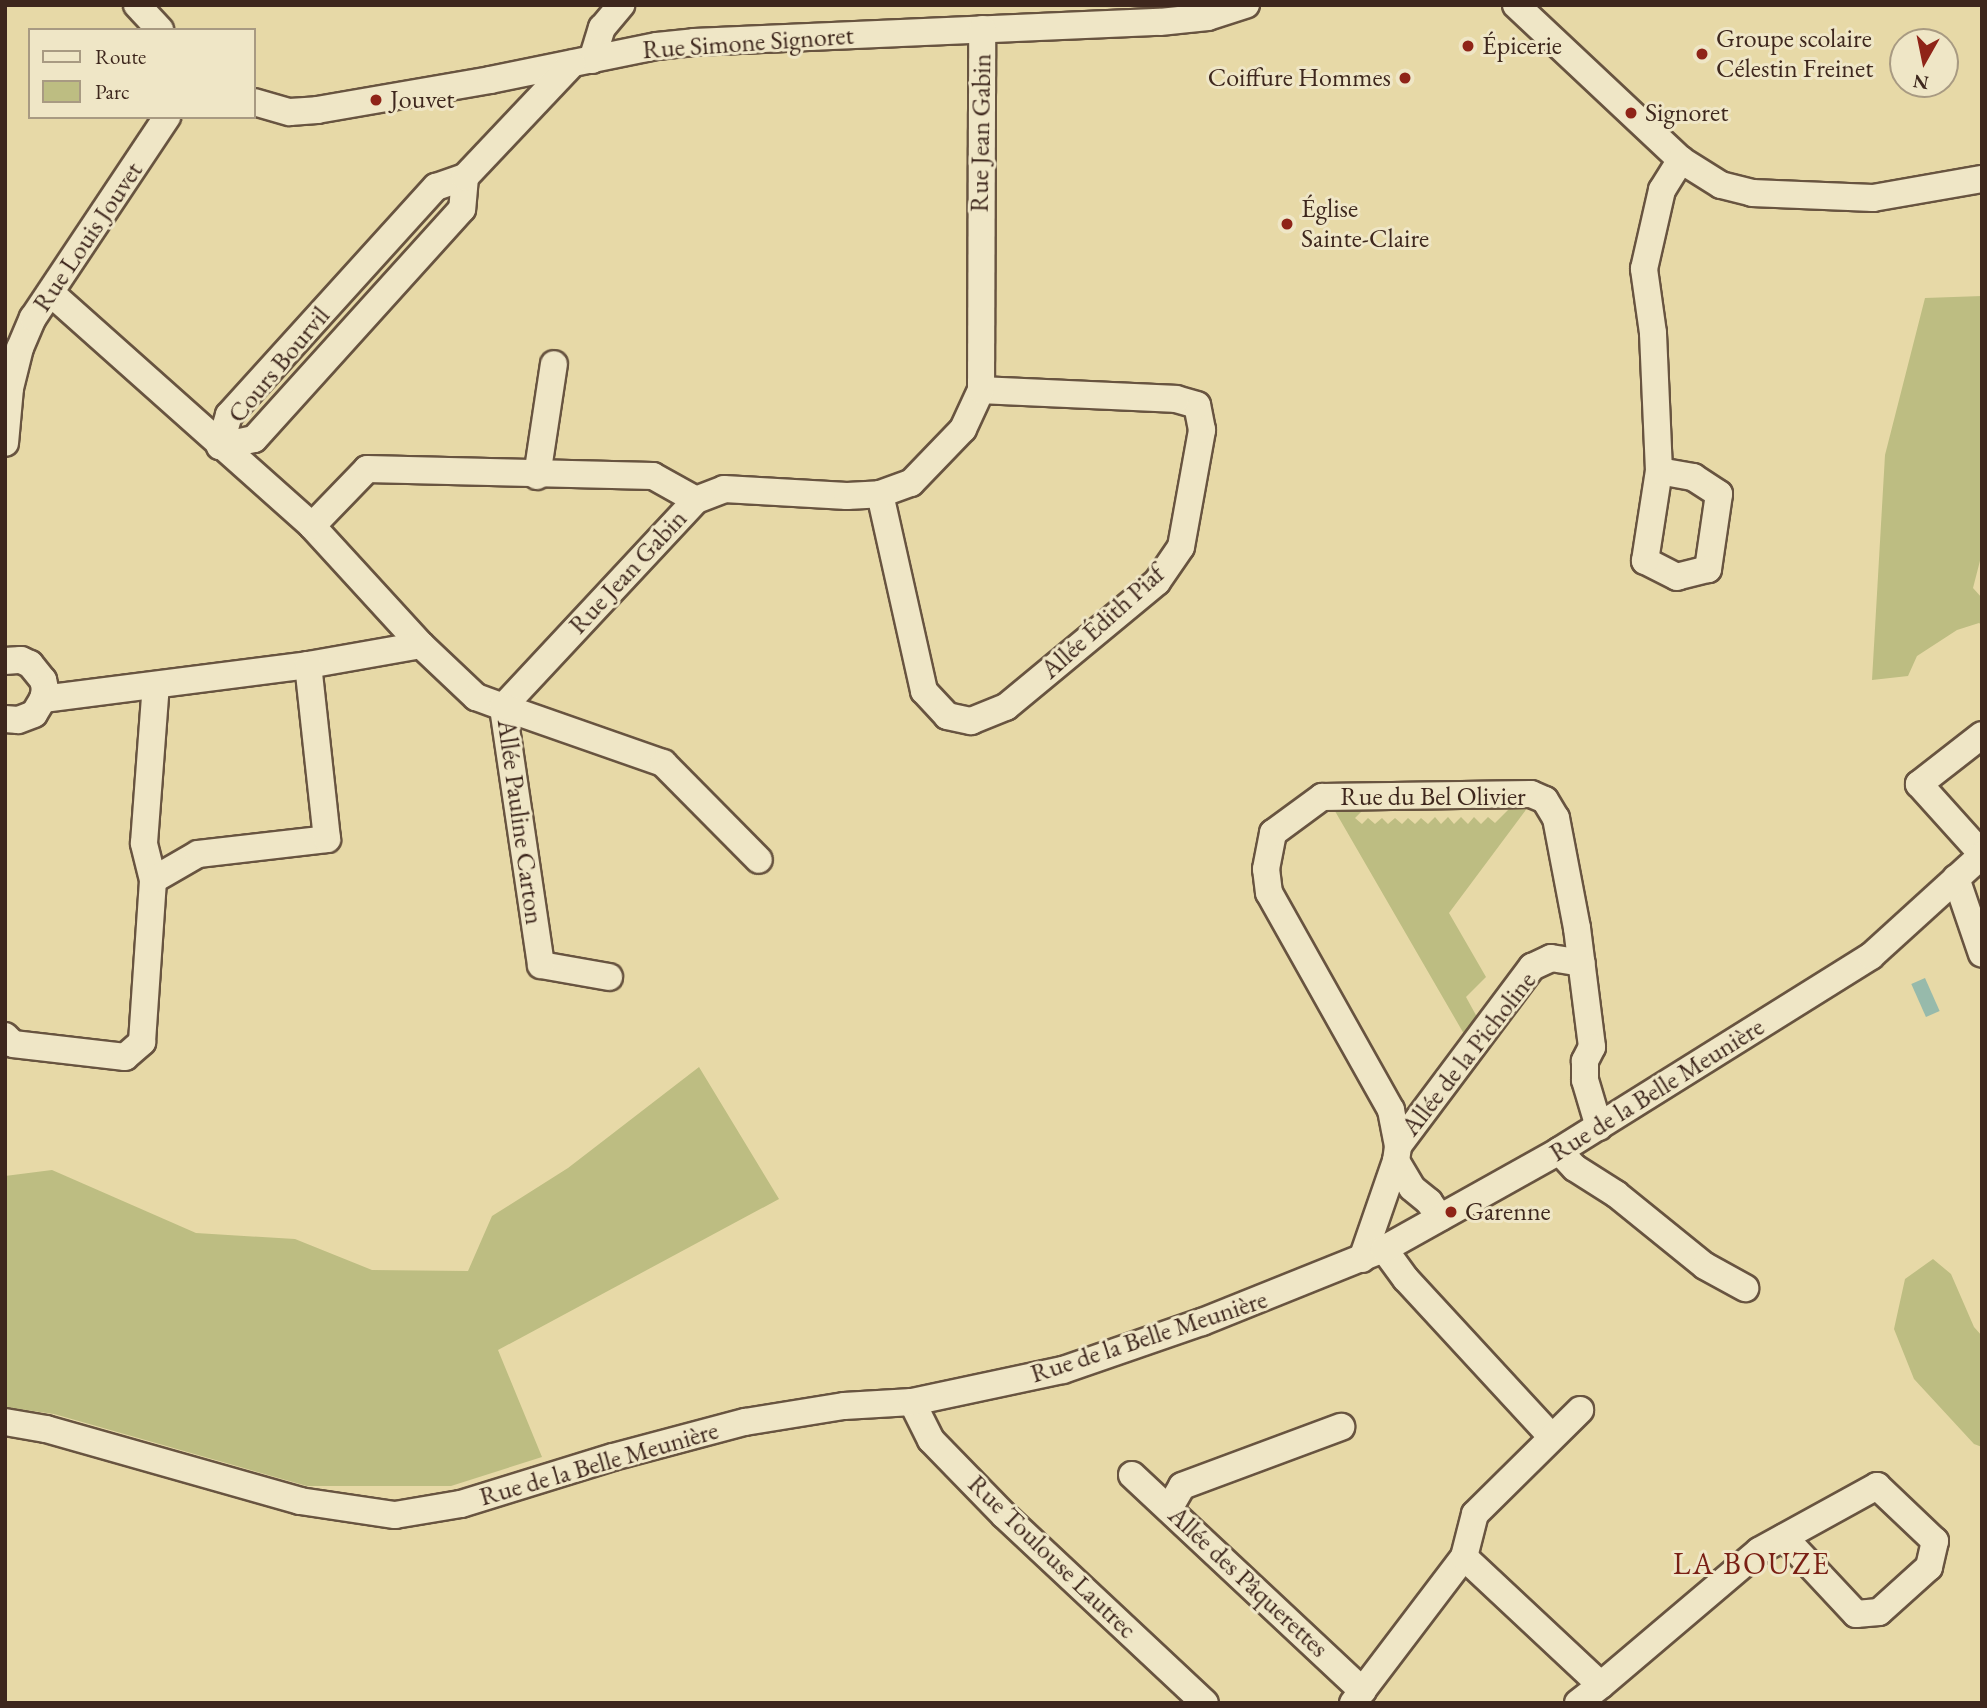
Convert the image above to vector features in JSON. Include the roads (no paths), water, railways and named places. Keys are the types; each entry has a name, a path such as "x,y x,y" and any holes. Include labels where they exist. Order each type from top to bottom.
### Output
{"street":[{"path":"138,5 158,28"},
{"name":"Cours Bourvil","path":"466,177 462,209 254,439 220,446 229,415 436,187 466,177 582,62 602,28 621,5"},
{"name":"Rue Simone Signoret","path":"256,103 290,112 317,110 657,46 726,39 1160,22 1208,17 1246,5"},
{"path":"1516,5 1681,160 1721,185 1741,190 1829,198 1873,198 1982,178"},
{"name":"Rue Jean Gabin","path":"503,707 696,500 724,489 847,496 880,494 911,483 963,429 981,390 982,29"},
{"name":"Rue Louis Jouvet","path":"5,443 10,388 20,348 33,318 52,294 166,119"},
{"path":"1659,471 1653,332 1644,269 1662,190 1681,160"},
{"path":"52,294 312,526 421,645 476,697 503,707"},
{"path":"537,476 554,364"},
{"name":"Allée Édith Piaf","path":"880,494 924,691 947,716 971,721 1006,707 1157,582 1181,547 1202,430 1197,405 1176,399 981,390"},
{"path":"312,526 367,469 537,476 653,476 696,500"},
{"path":"43,699 308,665 421,645"},
{"path":"6,660 21,660 37,671 43,680 43,699 34,714 6,721"},
{"path":"153,880 198,854 327,839 308,665"},
{"path":"5,1036 13,1044 125,1057 142,1042 153,880 144,843 156,685"},
{"name":"Allée Pauline Carton","path":"608,977 541,965 503,707 663,763 759,860"},
{"path":"1982,735 1919,784 1982,855"},
{"name":"Rue du Bel Olivier","path":"1397,1154 1391,1110 1269,893 1266,869 1273,833 1322,797 1531,794 1545,800 1556,818 1581,963 1592,1047 1585,1061 1585,1080 1599,1127"},
{"name":"Rue de la Belle Meunière","path":"5,1422 59,1433 300,1501 395,1515 461,1504 612,1457 745,1422 832,1407 912,1402 1063,1370 1202,1322 1373,1254 1440,1218 1599,1127 1871,956 1982,855"},
{"path":"1956,878 1982,954"},
{"name":"Allée de la Picholine","path":"1397,1154 1532,967 1551,958 1581,963"},
{"path":"1559,1151 1575,1168 1616,1194 1705,1266 1745,1288"},
{"path":"1397,1154 1412,1188 1429,1202 1440,1218"},
{"path":"1397,1154 1373,1254 1406,1279 1552,1437"},
{"name":"Rue Toulouse Lautrec","path":"912,1402 919,1420 940,1450 1004,1515 1205,1703"},
{"path":"1358,1697 1464,1557 1475,1514 1580,1410"},
{"path":"1170,1507 1182,1486 1341,1427"},
{"name":"Allée des Pâquerettes","path":"1132,1475 1170,1507 1358,1697"},
{"path":"1578,1703 1759,1551 1877,1486 1935,1541 1929,1567 1879,1612 1856,1614 1784,1538"},
{"path":"1464,1557 1601,1685"}],"place":[{"name":"Épicerie","path":"1468,46"},
{"name":"Groupe scolaire Célestin Freinet","path":"1702,54"},
{"name":"Coiffure Hommes","path":"1405,78"},
{"name":"Jouvet","path":"376,100"},
{"name":"Signoret","path":"1631,113"},
{"name":"Église Sainte-Claire","path":"1287,224"},
{"name":"Garenne","path":"1451,1212"}],"district":[{"name":"LA BOUZE","path":"1752,1564"}]}
